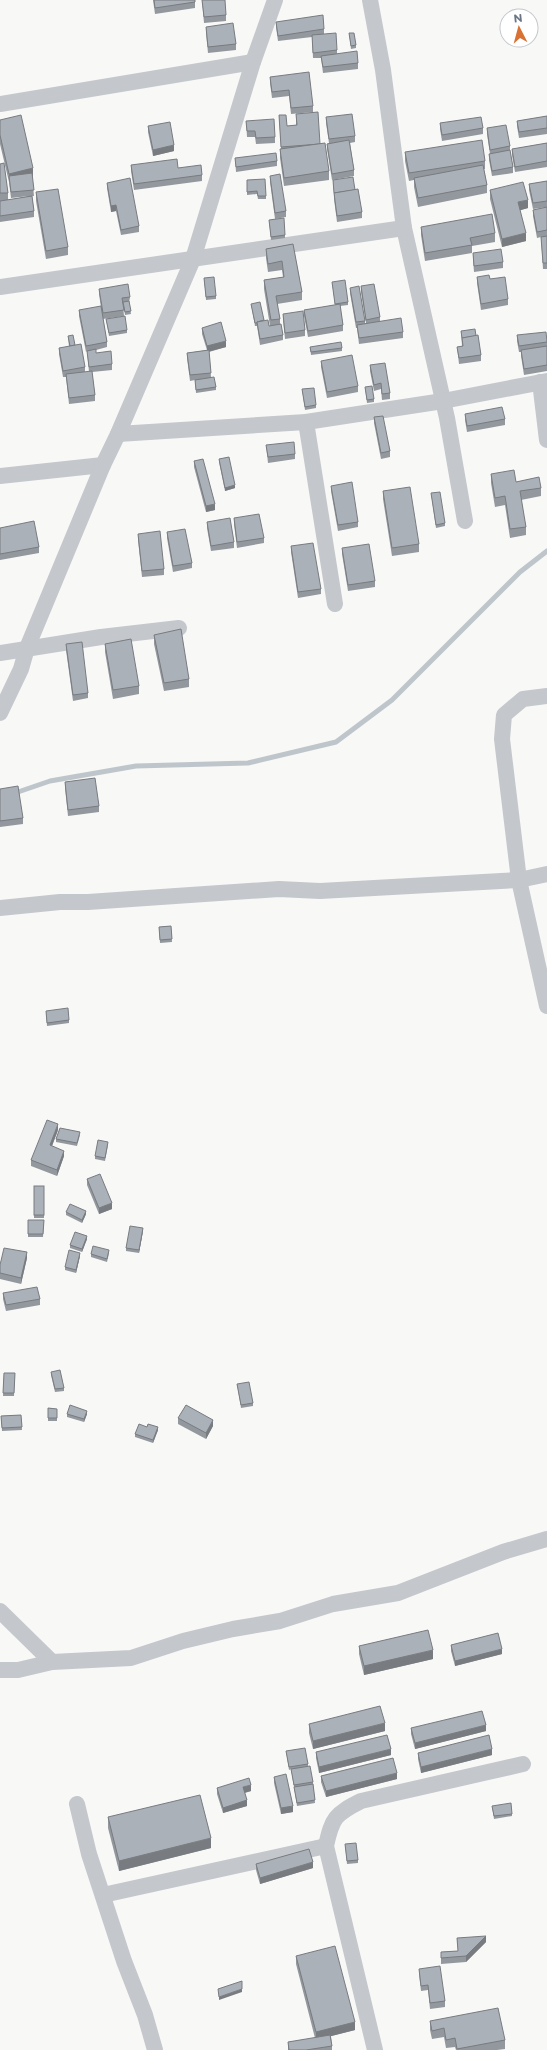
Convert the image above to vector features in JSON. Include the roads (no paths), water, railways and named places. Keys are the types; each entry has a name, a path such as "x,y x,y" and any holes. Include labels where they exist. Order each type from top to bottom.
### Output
{"street":[{"path":"0,713 22,669 27,648 102,465 118,434 193,259 253,62 275,0"},
{"path":"370,0 383,70 404,228 443,401 464,521"},
{"path":"0,104 253,62"},
{"path":"0,287 404,228"},
{"path":"118,434 306,422 443,401 543,382 547,440"},
{"path":"306,422 335,604"},
{"path":"0,476 102,465"},
{"path":"0,653 101,637 179,628"},
{"path":"547,696 523,699 504,715 502,739 519,880 547,1006"},
{"path":"0,908 60,902 88,902 279,889 320,891 519,880 547,874"},
{"path":"0,1670 18,1670 52,1662 131,1658 183,1641 226,1630 280,1621 333,1604 398,1593 503,1552 547,1539"},
{"path":"0,1611 52,1662"},
{"path":"375,2050 326,1846 330,1826 340,1812 361,1801 523,1764"},
{"path":"77,1804 89,1854 124,1961 145,2015 155,2050"},
{"path":"103,1895 326,1846"}],"waterway":[{"path":"0,795 18,792 50,781 136,766 248,763 336,742 392,700 520,572 547,551"}]}
